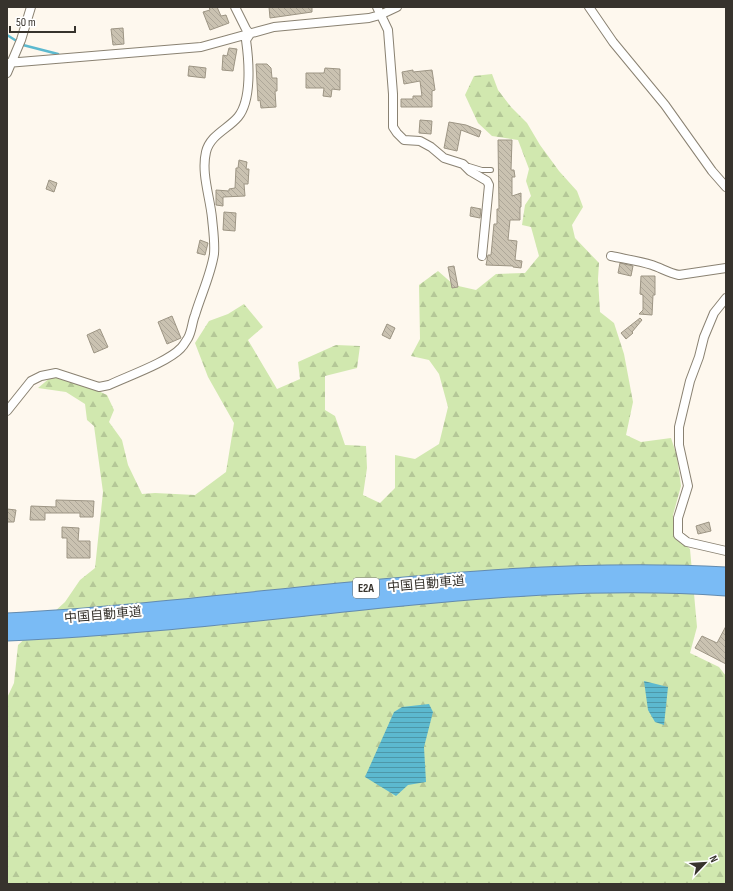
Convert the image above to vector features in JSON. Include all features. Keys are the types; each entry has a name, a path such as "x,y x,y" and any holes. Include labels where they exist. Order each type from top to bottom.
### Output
{"highway":[{"name":"中国自動車道","path":"7,621 150,610 427,582 597,572 726,575"},
{"name":"中国自動車道","path":"7,633 51,631 425,595 518,588 667,584 726,588"}],"street":[{"path":"7,73 9,63 21,40 31,7"},
{"path":"235,7 250,34"},
{"path":"377,7 388,30 393,94 393,127 404,140 420,141 431,147 444,158 463,164 470,171 487,181 489,186 482,256"},
{"path":"9,63 201,47 274,27 369,18 380,15 397,7"},
{"path":"590,7 613,42 665,105 712,171 726,187"},
{"path":"7,411 31,381 41,376 56,374 99,387 109,385 170,357 181,348 189,337 214,254 212,218 205,170 206,150 209,143 215,136 237,118 242,110 245,102 248,77 248,54 246,40 250,34"},
{"path":"611,256 640,261 671,274 679,275 726,268"},
{"path":"726,298 714,313 704,337 699,357 690,381 680,427 679,444 688,486 678,518 678,535 687,542 726,551"}],"lane":[{"path":"463,164 482,170 491,170"}],"green space":[{"path":"492,74 498,90 511,107 527,123 540,145 559,171 577,191 583,207 572,225 575,238 599,263 598,279 600,312 614,323 624,354 633,402 626,435 641,442 671,438 677,456 681,486 673,515 675,536 690,549 697,627 690,653 719,667 726,676 726,884 7,884 7,698 14,683 18,645 65,602 80,580 95,568 103,492 94,426 87,420 85,404 66,392 38,388 51,377 70,378 107,395 114,410 109,422 122,440 128,465 142,494 155,493 195,495 226,472 234,423 208,377 195,343 209,321 228,314 244,304 263,327 248,340 277,389 300,379 298,362 336,345 360,346 357,368 325,376 325,410 335,416 345,445 366,446 367,468 363,495 380,503 395,488 395,455 415,459 439,444 448,407 439,374 429,360 411,356 420,339 419,285 438,271 454,285 476,290 496,274 525,273 539,256 531,227 522,225 525,205 531,196 526,181 529,169 518,140 492,136 478,123 465,95 474,76"}],"water":[{"path":"644,681 668,687 664,725 655,722 648,710"},
{"path":"429,704 433,712 424,747 426,782 408,785 396,796 365,777 394,712 402,707"}],"building":[{"path":"209,7 217,7 221,16 226,15 229,23 210,30 203,12 210,10"},
{"path":"269,7 312,7 312,12 270,18"},
{"path":"123,28 124,44 113,45 111,29"},
{"path":"229,48 237,49 233,71 222,70 223,55 227,56"},
{"path":"256,64 267,64 271,68 272,78 277,78 277,91 275,91 276,107 261,108 260,100 258,101"},
{"path":"189,66 206,68 205,78 188,76"},
{"path":"325,68 340,69 340,90 332,89 331,97 323,96 324,88 306,88 306,73 324,73"},
{"path":"413,70 413,72 432,70 435,90 432,91 432,107 401,107 401,99 413,99 413,96 422,96 420,81 404,84 402,72"},
{"path":"420,120 432,121 431,134 419,133"},
{"path":"449,122 466,125 481,131 479,137 461,130 457,151 444,148"},
{"path":"498,140 512,140 511,170 514,170 515,177 512,177 512,196 521,193 521,207 520,220 510,220 508,240 517,241 515,260 522,261 521,268 513,266 486,265 488,255 491,255 494,224 497,224 497,209 499,209"},
{"path":"239,160 247,162 246,169 249,169 248,184 244,184 245,196 223,197 223,206 216,205 216,190 229,191 229,189 235,188 236,168 238,168"},
{"path":"49,180 57,183 54,192 46,189"},
{"path":"471,207 481,209 480,218 470,216"},
{"path":"224,212 236,213 235,231 223,230"},
{"path":"200,240 208,243 205,255 197,253"},
{"path":"620,263 633,266 631,276 618,273"},
{"path":"454,266 458,287 452,288 448,267"},
{"path":"641,276 655,276 655,295 653,295 652,315 639,314 643,310 643,295 640,294"},
{"path":"172,316 181,338 167,344 158,322"},
{"path":"640,318 642,320 632,332 633,333 626,339 621,333"},
{"path":"387,324 395,328 390,339 382,335"},
{"path":"100,329 108,347 94,353 87,335"},
{"path":"56,500 94,501 93,517 80,517 80,513 45,513 45,520 30,520 31,506 56,507"},
{"path":"7,509 16,510 14,522 7,522"},
{"path":"709,522 711,531 698,534 696,526"},
{"path":"62,527 79,528 78,541 90,541 90,558 67,558 67,538 62,538"},
{"path":"726,626 726,664 695,648 702,636 717,643"}],"waterway":[{"path":"7,35 23,45 58,54"}]}
